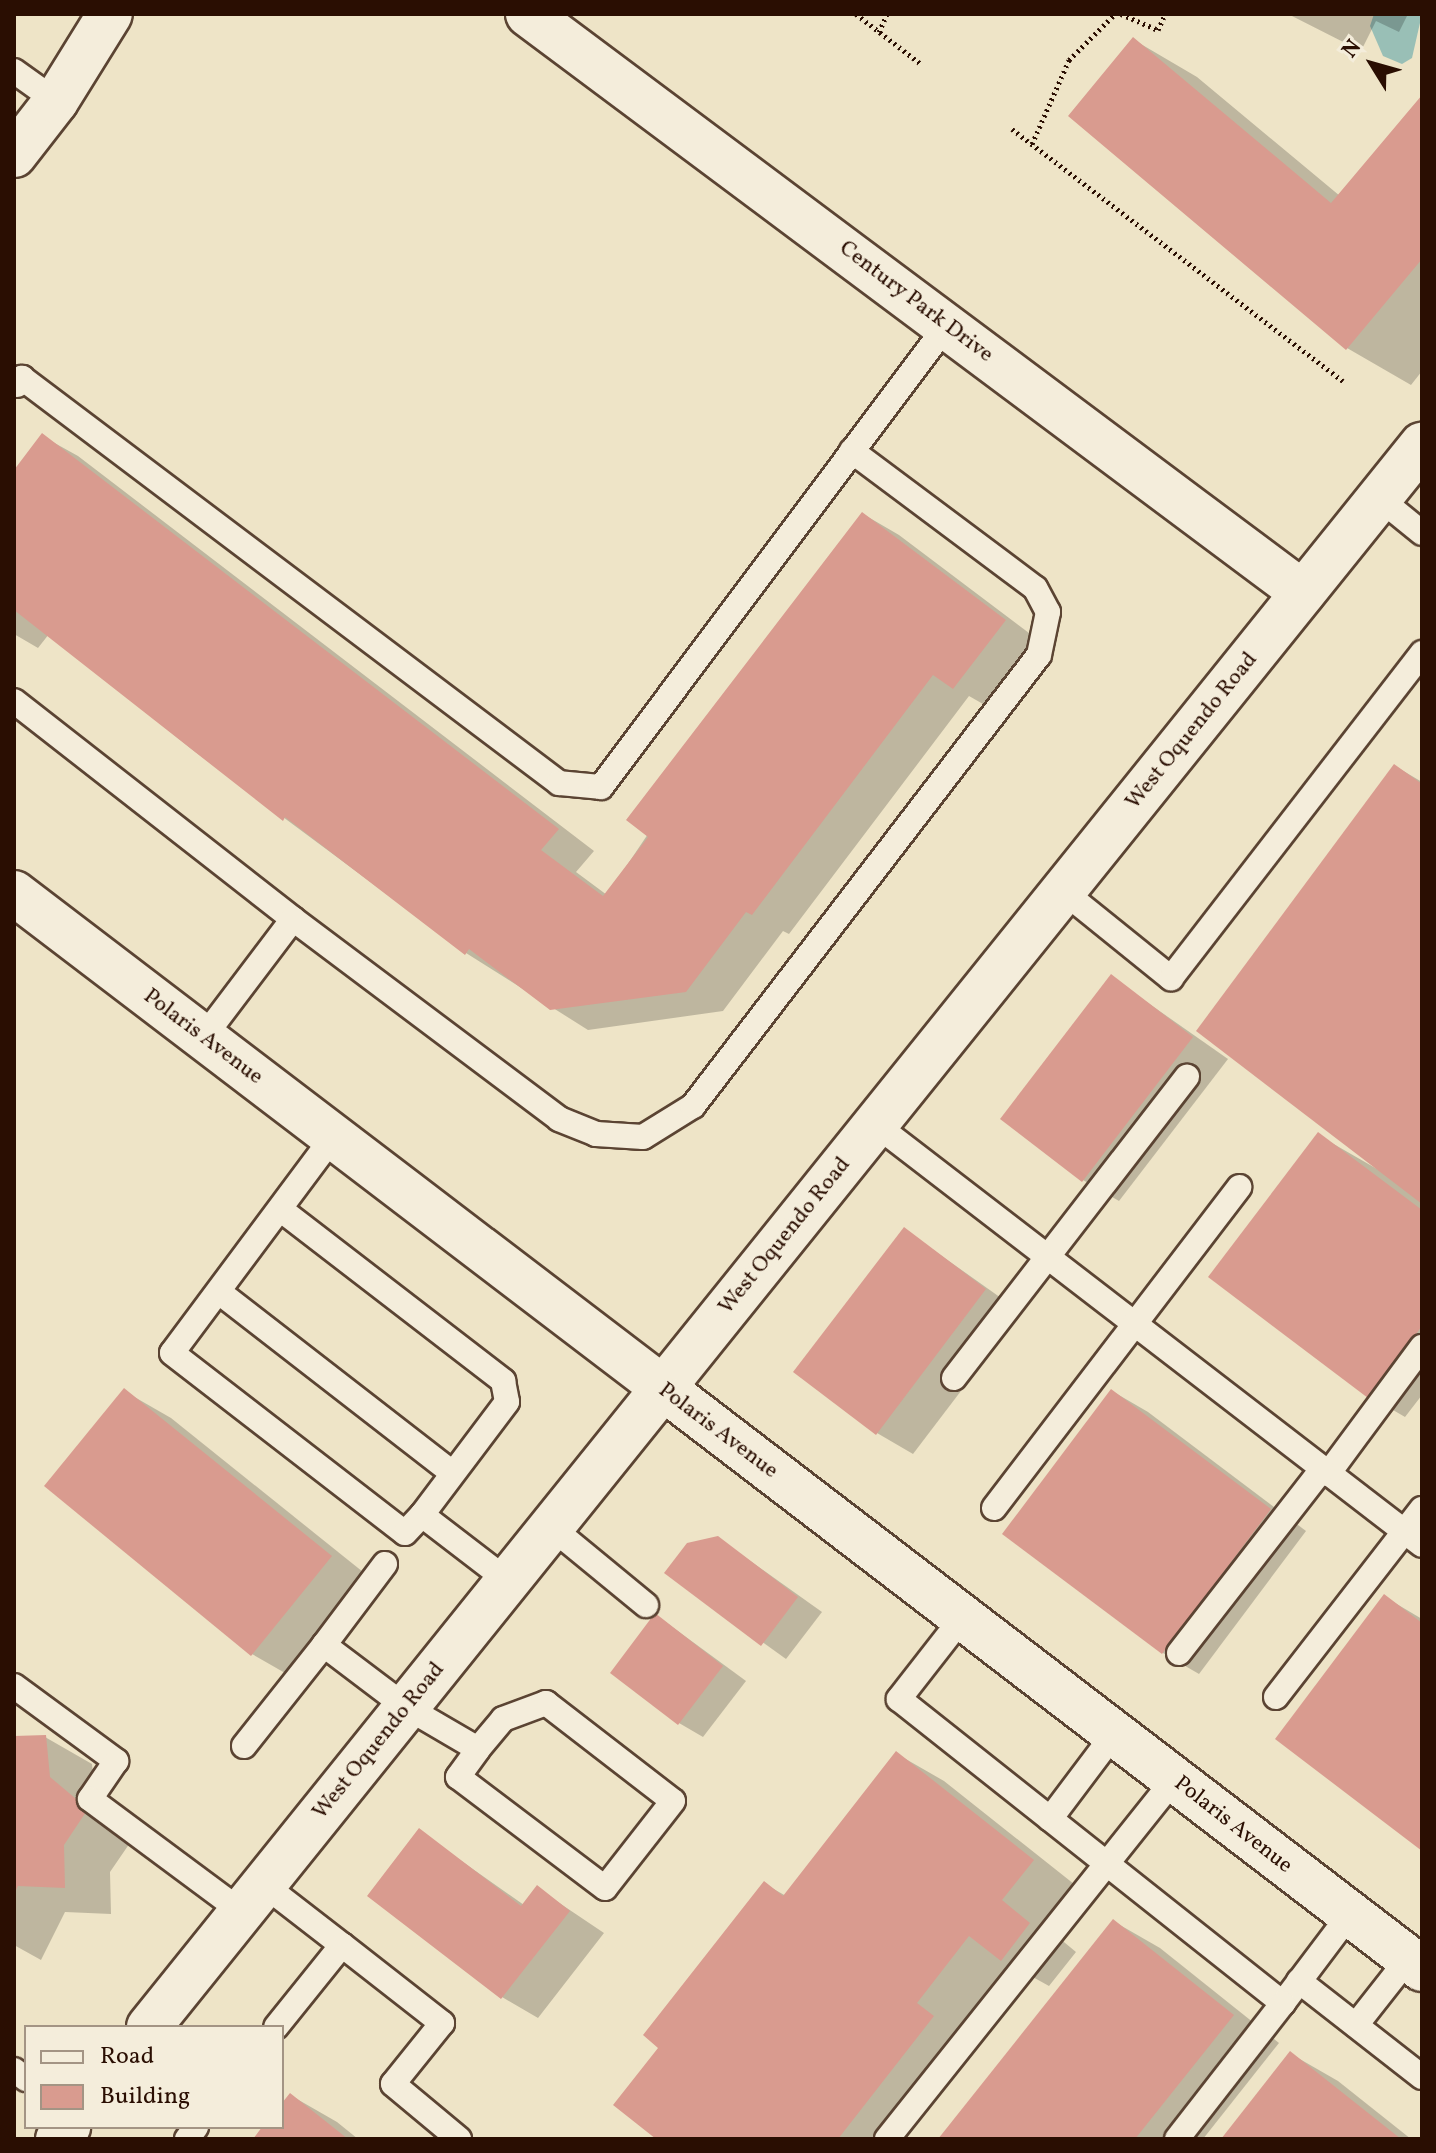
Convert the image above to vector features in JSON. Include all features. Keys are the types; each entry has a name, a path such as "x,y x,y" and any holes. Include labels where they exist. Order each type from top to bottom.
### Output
{"street":[{"path":"14,155 56,101 110,14"},
{"name":"Century Park Drive","path":"528,14 1303,593"},
{"name":"West Oquendo Road","path":"151,2025 1422,445"},
{"name":"Polaris Avenue","path":"14,893 1415,1964"}],"lane":[{"path":"14,71 56,101"},
{"path":"15,386 22,378 559,783 601,787 947,325"},
{"path":"14,701 293,919 559,1119 596,1134 643,1137 693,1106 1039,655 1048,612 1035,588 852,451"},
{"path":"1379,498 1422,533"},
{"path":"1063,891 1171,978 1422,653"},
{"path":"203,1038 293,919"},
{"path":"954,1378 1187,1077"},
{"path":"875,1124 1414,1538"},
{"path":"280,1209 503,1381 507,1402 405,1533 172,1353 333,1137"},
{"path":"994,1508 1239,1187"},
{"path":"219,1292 452,1473"},
{"path":"1179,1653 1422,1347"},
{"path":"1276,1697 1414,1538 1422,1509"},
{"path":"422,1515 508,1581"},
{"path":"551,1527 646,1605"},
{"path":"244,1746 385,1564"},
{"path":"962,1618 899,1699 1283,2003"},
{"path":"324,1645 406,1707 478,1749"},
{"path":"14,1686 116,1761 90,1799 252,1898 342,1945 442,2023 393,2084 459,2139"},
{"path":"546,1703 673,1801 605,1888 458,1777 478,1749 503,1719 546,1703"},
{"path":"1050,1819 1114,1734"},
{"path":"887,2139 1174,1779"},
{"path":"1177,2139 1350,1914"},
{"path":"278,2025 342,1945"},
{"path":"1356,2025 1415,1964"},
{"path":"1299,1981 1422,2077"}],"path":[{"path":"856,14 921,64"},
{"path":"879,32 887,14"},
{"path":"1032,144 1069,60 1115,14"},
{"path":"1121,14 1158,30 1165,14"},
{"path":"1012,129 1343,381"}],"water":[{"path":"1374,14 1422,14 1412,58 1402,64 1383,56 1370,26"}],"building":[{"path":"1133,37 1331,203 1422,95 1422,259 1346,350 1068,116"},
{"path":"42,433 559,829 541,850 603,896 648,837 626,820 862,512 1006,620 953,689 933,675 752,915 746,912 686,992 550,1010 469,949 465,955 285,817 283,821 14,610 14,470"},
{"path":"1394,764 1422,784 1422,1204 1196,1031"},
{"path":"1111,974 1193,1037 1082,1182 1000,1119"},
{"path":"1318,1132 1422,1210 1422,1326 1368,1398 1208,1277"},
{"path":"904,1227 986,1289 876,1435 793,1372"},
{"path":"124,1388 332,1556 251,1656 44,1486"},
{"path":"1111,1389 1271,1509 1162,1654 1002,1534"},
{"path":"718,1536 798,1597 761,1646 664,1573 687,1543"},
{"path":"1384,1594 1422,1623 1422,1851 1275,1739"},
{"path":"655,1613 723,1666 678,1725 610,1673"},
{"path":"46,1735 50,1777 88,1809 64,1845 65,1888 18,1886 14,1894 14,1736"},
{"path":"896,1751 1034,1860 1002,1900 1030,1923 1001,1961 969,1936 917,2003 934,2016 838,2139 656,2139 613,2105 658,2048 643,2035 764,1881 783,1896"},
{"path":"419,1828 521,1906 537,1885 570,1911 501,1999 367,1896"},
{"path":"1113,1919 1234,2015 1135,2139 938,2139"},
{"path":"1290,2051 1401,2139 1221,2139"},
{"path":"290,2093 348,2139 253,2139 260,2129 284,2129 284,2100"}]}
